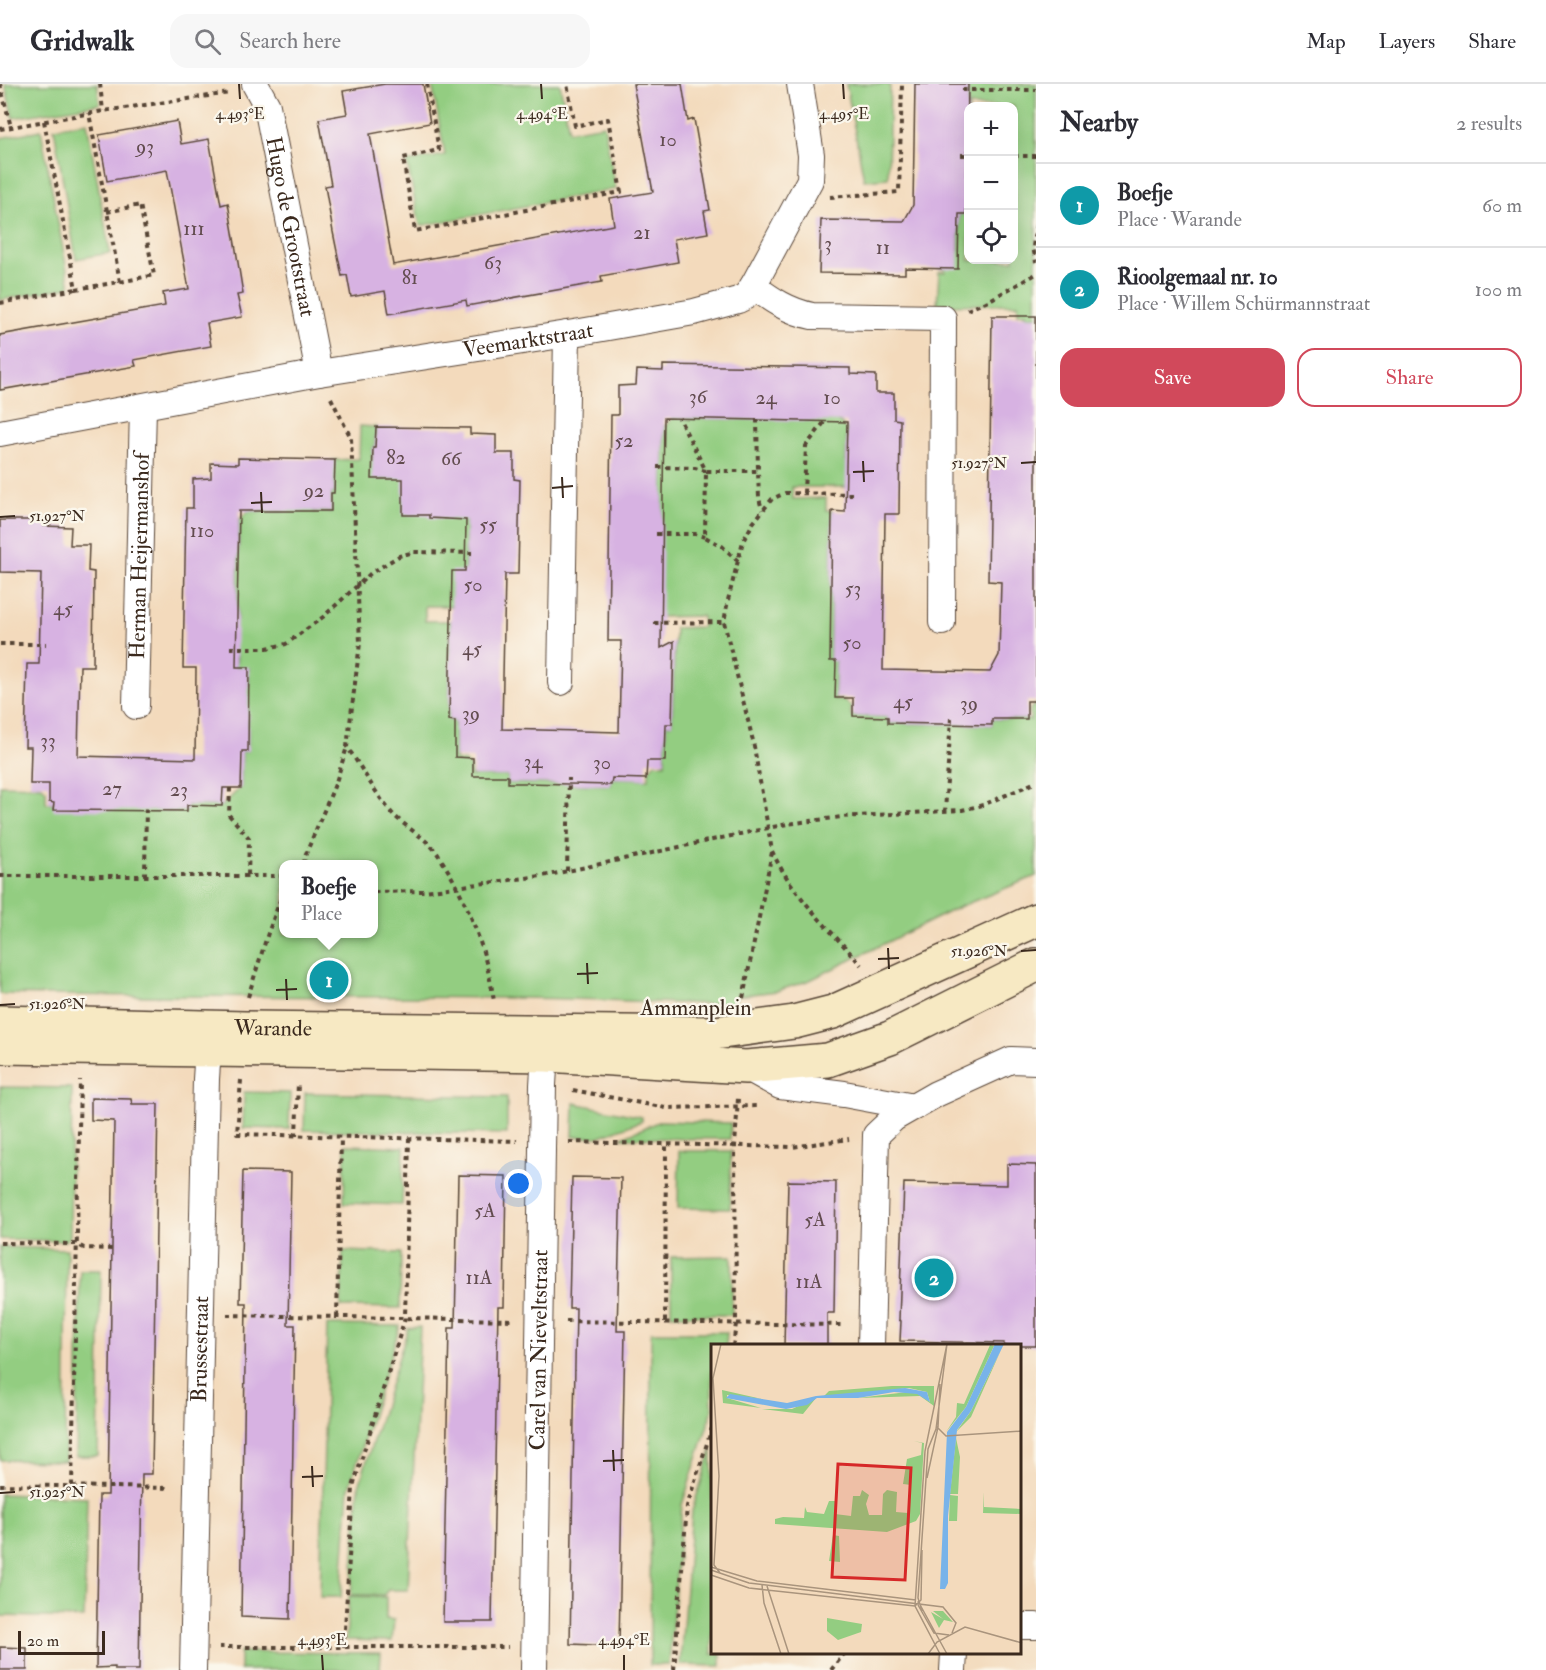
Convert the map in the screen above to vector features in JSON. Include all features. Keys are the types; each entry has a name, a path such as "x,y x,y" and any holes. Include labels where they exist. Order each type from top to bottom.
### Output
{"street":[{"path":"800,84 812,162 810,180 753,286 779,305 812,316 944,318 942,622"},
{"name":"Hugo de Grootstraat","path":"257,87 267,106 319,373"},
{"name":"Veemarktstraat","path":"0,433 319,373 567,334 717,307 746,296 753,286"},
{"path":"561,682 567,334"},
{"name":"Herman Heijermanshof","path":"136,706 143,407"},
{"name":"Ammanplein","path":"546,1043 715,1033 794,1022 833,1012 1036,920"},
{"path":"546,1043 743,1067 828,1060 890,1038 1036,965"},
{"name":"Warande","path":"0,1022 208,1039"},
{"name":"Warande","path":"0,1047 208,1039 546,1043"},
{"name":"Brussestraat","path":"194,1658 208,1039"},
{"name":"Carel van Nieveltstraat","path":"534,1658 543,1085 546,1043"},
{"path":"871,1344 876,1135 894,1118 936,1094 1011,1060 1036,1060"},
{"path":"743,1067 780,1086 844,1094 914,1107"},
{"path":"953,1670 954,1655"}],"path":[{"path":"0,84 11,127"},
{"path":"100,84 103,111"},
{"path":"427,84 439,150 403,158 415,231 621,192 608,120 575,126 567,84"},
{"path":"800,199 899,192 902,84"},
{"path":"0,129 257,87"},
{"path":"962,90 1036,90"},
{"path":"89,113 120,282"},
{"path":"44,121 76,289"},
{"path":"1018,156 1036,156"},
{"path":"0,303 154,275 140,205 107,212"},
{"path":"1036,224 1033,247 1036,262"},
{"path":"944,318 986,302 1036,274"},
{"path":"304,860 336,782 347,747 360,643 351,438 319,373"},
{"path":"680,418 705,471 705,537"},
{"path":"756,419 759,498 763,511"},
{"path":"804,493 806,446 826,420"},
{"path":"657,467 695,468 705,471 758,471"},
{"path":"852,494 785,493 772,500 743,541 724,622 753,741 772,851 783,873 801,898 866,970"},
{"path":"656,534 695,534 705,537 722,546 738,561"},
{"path":"230,648 267,648 286,644 323,617 371,573 399,556 414,552 472,553"},
{"path":"654,623 724,622"},
{"path":"0,644 46,644"},
{"path":"945,812 951,718"},
{"path":"347,747 392,813 438,853 457,888 485,952 495,1005"},
{"path":"567,872 569,778"},
{"path":"378,892 457,888 567,872 645,853 768,828 842,817 945,812 982,805 1036,782"},
{"path":"230,788 229,816 249,838 248,876"},
{"path":"145,876 146,804"},
{"path":"741,1029 741,1010 772,851"},
{"path":"0,876 279,876"},
{"path":"247,1004 279,904"},
{"path":"733,1344 736,1324 735,1146 743,1067"},
{"path":"72,1486 80,1076"},
{"path":"296,1136 298,1080"},
{"path":"337,1317 341,1137"},
{"path":"344,1647 353,1487 405,1318 409,1138"},
{"path":"665,1322 666,1143"},
{"path":"0,1243 76,1244 84,1248 112,1249"},
{"path":"674,1670 687,1506 711,1431"},
{"path":"0,1485 197,1488"},
{"path":"194,1658 344,1647 534,1658"},
{"path":"831,1670 842,1655"}],"green space":[{"path":"5,84 97,84 100,104 13,118"},
{"path":"432,84 560,84 569,131 604,125 616,189 420,226 407,162 445,155"},
{"path":"846,84 890,84 888,178 864,180"},
{"path":"968,84 1036,84 1036,316 1018,313 1018,304 937,305 939,272 945,272 945,269 940,269 941,255 945,251 959,251 959,214 964,214 964,264 1018,264 1018,102 968,102"},
{"path":"87,122 110,253 76,259 54,128"},
{"path":"41,130 70,287 0,300 0,138"},
{"path":"673,418 838,421 847,430 846,462 852,487 792,487 793,499 826,498 826,510 832,511 830,660 836,661 835,700 844,700 851,707 851,716 888,717 888,723 992,725 992,719 1030,720 1030,709 1036,704 1036,876 959,907 810,980 777,991 736,996 736,1004 497,998 0,994 0,785 42,786 46,790 46,803 187,811 187,805 222,806 241,787 242,751 248,751 248,718 243,687 249,687 249,668 236,667 237,655 230,655 237,618 239,520 248,511 283,511 283,506 313,506 314,512 331,512 331,493 334,493 332,460 359,459 360,426 376,427 372,459 375,460 375,479 392,479 393,473 467,490 465,571 458,606 425,606 425,621 451,621 449,720 455,721 455,760 464,761 470,766 471,776 508,776 508,783 611,785 612,778 649,779 649,769 655,763 665,764 666,724 672,724 675,628 703,627 702,616 655,617 662,528 664,427"},
{"path":"0,1087 72,1088 70,1237 65,1241 0,1239"},
{"path":"244,1092 290,1093 289,1129 243,1128"},
{"path":"305,1093 507,1097 507,1134 304,1130"},
{"path":"574,1103 642,1117 642,1121 598,1137 573,1137"},
{"path":"660,1121 731,1123 730,1139 620,1138"},
{"path":"345,1145 404,1147 402,1205 344,1203"},
{"path":"679,1151 731,1151 730,1209 678,1208"},
{"path":"0,1247 67,1249 65,1461 0,1460"},
{"path":"343,1251 401,1253 400,1308 341,1307"},
{"path":"732,1256 732,1315 671,1315 671,1257"},
{"path":"80,1270 101,1270 98,1456 76,1456"},
{"path":"327,1325 400,1326 349,1488 341,1597 320,1597"},
{"path":"420,1327 408,1590 388,1590 384,1595 351,1595 359,1486 408,1328"},
{"path":"651,1332 727,1332 726,1344 711,1344 711,1415 682,1505 669,1665 650,1665"},
{"path":"711,1451 711,1655 721,1655 721,1666 680,1665 692,1511"},
{"path":"0,1494 87,1497 84,1618 0,1616"},
{"path":"349,1596 386,1597 386,1619 394,1620 392,1641 346,1640"},
{"path":"240,1652 381,1653 380,1670 240,1670"}],"building":[{"path":"385,84 423,84 430,123 370,134 393,265 614,225 610,199 653,192 633,84 682,84 688,121 694,119 710,210 704,211 708,233 674,239 678,262 601,276 602,282 467,306 466,300 389,314 385,291 351,297 347,275 342,276 333,232 325,186 331,185 319,119 347,114 343,91"},
{"path":"915,84 968,84 968,102 964,102 964,214 959,214 958,269 905,268 905,274 819,273 821,220 904,221 913,205"},
{"path":"177,121 181,144 209,139 221,205 228,203 243,294 237,295 242,317 207,323 211,346 134,360 136,366 0,390 0,335 165,306 163,293 189,289 167,170 107,181 99,135"},
{"path":"992,316 1036,316 1036,701 1027,701 1027,719 992,719 992,725 888,723 888,717 853,716 853,698 835,698 836,661 830,661 832,511 845,512 847,422 664,418 661,648 674,641 672,724 666,724 665,761 647,761 646,779 612,778 611,785 508,783 508,776 473,776 473,758 455,757 455,721 449,720 452,571 465,571 466,520 429,518 429,515 403,515 403,479 372,479 376,427 470,428 470,434 496,435 496,453 514,453 514,479 520,480 518,574 505,574 502,729 619,732 621,641 608,641 611,415 618,415 618,386 636,385 637,370 663,371 663,365 850,368 850,374 876,375 876,393 894,393 894,419 900,420 899,514 885,514 883,670 990,672 999,655 1001,582 988,581"},
{"path":"238,458 335,460 331,511 239,511 236,667 249,667 248,751 242,751 241,788 223,788 222,806 187,805 187,811 53,810 54,803 49,802 49,784 30,784 31,747 25,747 27,664 39,664 41,573 0,572 0,520 44,520 44,526 71,527 70,545 89,545 88,571 94,572 93,666 80,666 78,756 195,759 196,668 183,668 186,508 193,508 193,479 211,478 211,463 238,464"},
{"path":"91,1098 131,1099 132,1104 158,1104 152,1474 142,1474 139,1670 115,1670 115,1667 96,1668 99,1495 108,1495 114,1121 91,1120"},
{"path":"1007,1164 1036,1165 1036,1346 1004,1343 900,1341 904,1183 1007,1185"},
{"path":"243,1171 291,1172 288,1325 295,1325 290,1619 241,1617 246,1303 240,1303"},
{"path":"458,1175 506,1176 504,1307 498,1307 492,1622 443,1622 449,1328 455,1328"},
{"path":"572,1177 621,1178 617,1331 625,1331 619,1646 570,1644 576,1308 569,1308"},
{"path":"788,1181 836,1182 834,1313 827,1313 827,1344 784,1344"},
{"path":"0,1647 27,1648 27,1670 0,1670"}],"place":[{"name":"Boefje","path":"329,980"},
{"name":"Rioolgemaal nr. 10","path":"934,1278"}]}
